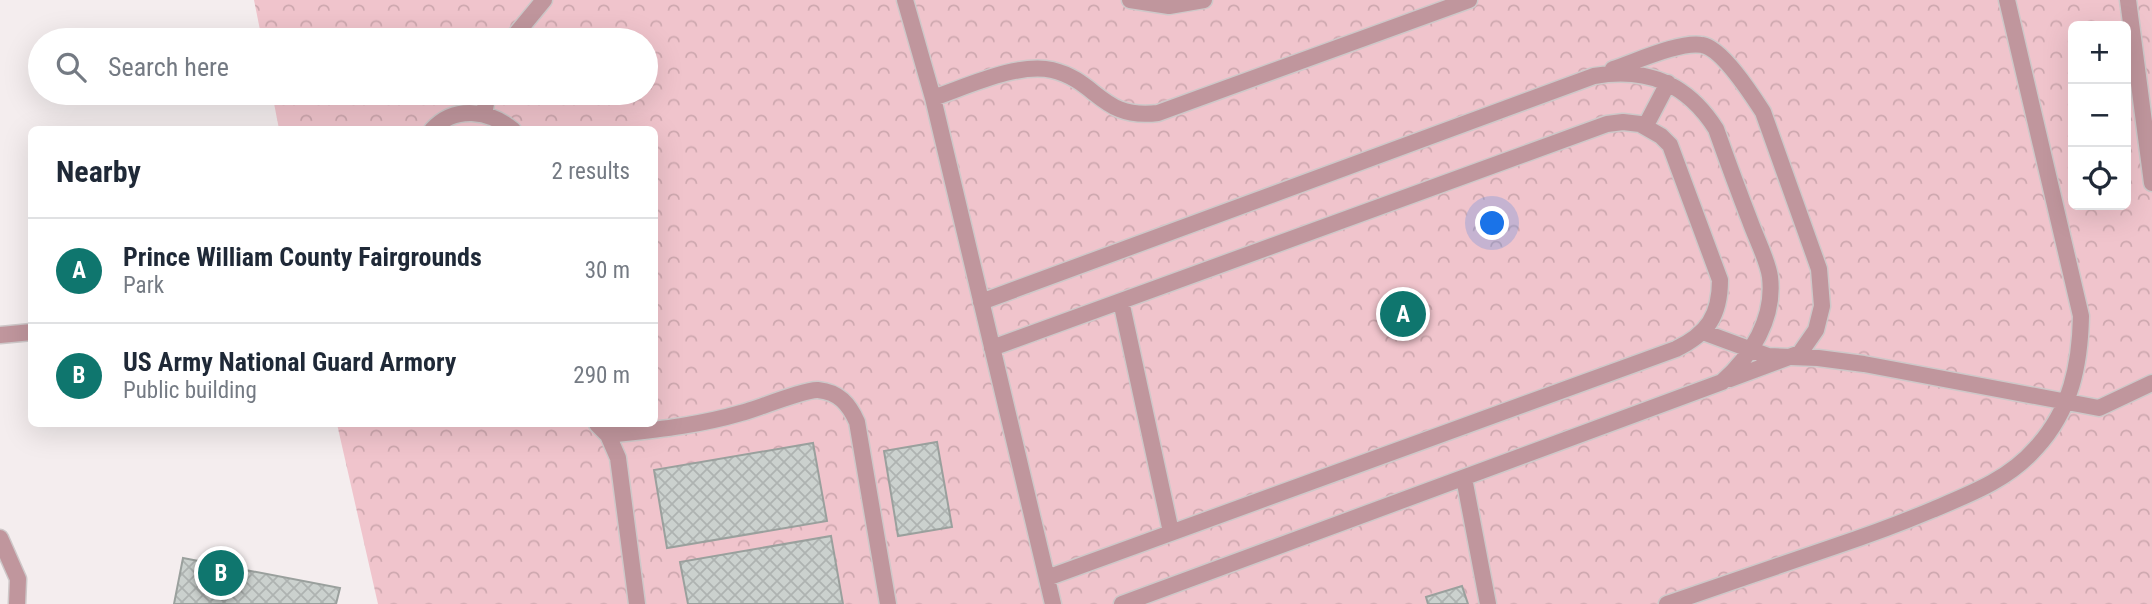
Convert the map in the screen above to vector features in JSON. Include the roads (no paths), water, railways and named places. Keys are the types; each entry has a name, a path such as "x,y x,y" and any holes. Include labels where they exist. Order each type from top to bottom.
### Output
{"lane":[{"path":"521,28 544,0"},
{"path":"905,0 933,98 1053,604"},
{"path":"1130,0 1169,6 1204,0"},
{"path":"933,98 1016,70 1052,70 1080,82 1105,103 1120,111 1141,116 1158,113 1469,0"},
{"path":"1667,604 1888,528 1980,490 2011,472 2037,447 2057,418 2072,386 2080,351 2081,316 2007,0"},
{"path":"2128,0 2152,183"},
{"path":"981,302 1684,45 1704,45 1726,61 1749,89 1763,113 1819,269 1822,306 1816,330 1800,353 1122,604"},
{"path":"1594,76 1616,72 1639,74 1668,83 1692,99 1706,113 1716,129 1770,276 1766,314 1760,332 1751,351 1738,368 1722,382"},
{"path":"1645,127 1668,83"},
{"path":"484,114 486,105"},
{"path":"438,126 452,116 472,112 503,121 509,126"},
{"path":"992,348 1607,124 1623,122 1645,127 1670,145 1720,280 1718,307 1713,319 1703,332 1676,349 1047,578"},
{"path":"1121,301 1171,533"},
{"path":"0,335 28,332"},
{"path":"1703,332 1768,356 1818,358 1864,364 2099,408 2152,383"},
{"path":"637,604 618,458 603,429 674,428 739,414 816,390 836,394 850,406 857,422 888,604"},
{"path":"1464,478 1488,604"},
{"path":"0,538 18,579 17,604"}],"place":[{"name":"Prince William County Fairgrounds","path":"1403,314"},
{"name":"US Army National Guard Armory","path":"221,573"}]}
